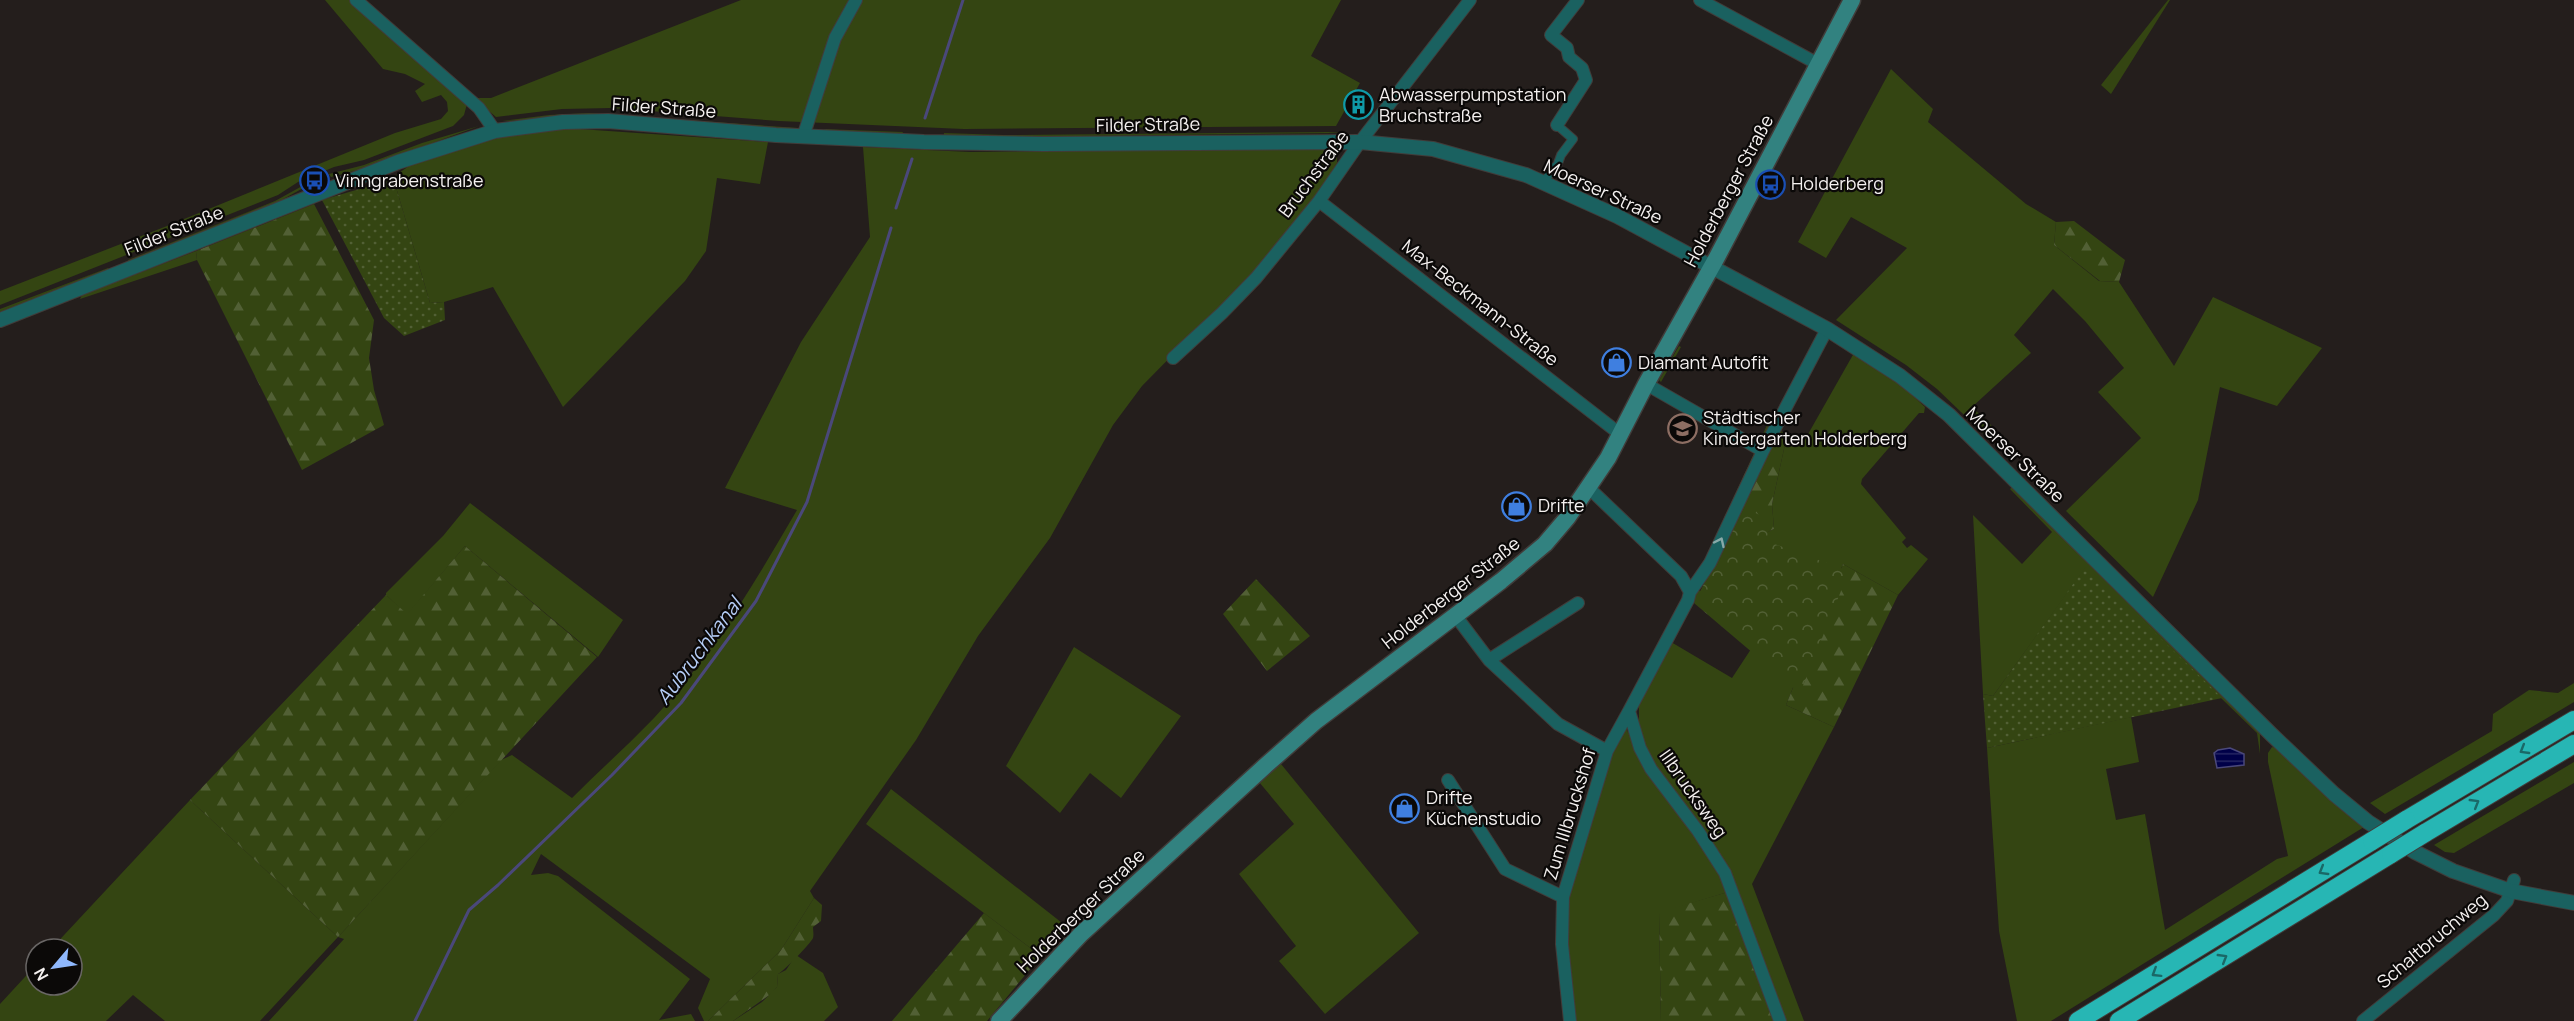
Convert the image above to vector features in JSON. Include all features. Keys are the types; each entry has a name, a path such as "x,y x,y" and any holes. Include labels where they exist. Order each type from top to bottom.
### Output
{"highway":[{"path":"2078,1021 2574,720"},
{"path":"2119,1021 2574,744"}],"main road":[{"name":"Holderberger Straße","path":"999,1021 1081,934 1316,721 1545,544 1590,489 1712,267 1852,0"}],"street":[{"path":"356,0 479,108 495,131"},
{"path":"803,137 835,38 856,0"},
{"name":"Bruchstraße","path":"1173,358 1256,278 1319,201 1360,142 1470,0"},
{"path":"1548,176 1574,139 1557,125 1586,80 1582,68 1569,57 1567,48 1551,35 1578,0"},
{"path":"1700,0 1818,64"},
{"name":"Filder Straße","path":"0,320 398,162 495,131 564,122 608,121 803,137 1043,144 1360,142"},
{"name":"Moerser Straße","path":"1360,142 1433,149 1526,175 1617,216 1827,329 1900,376 1949,416 2334,794 2368,822 2415,852 2453,870 2574,903"},
{"name":"Max-Beckmann-Straße","path":"1319,201 1620,434"},
{"path":"1629,711 1688,600 1690,592 1710,562 1763,451 1827,329"},
{"path":"1646,384 1763,451"},
{"path":"1590,489 1682,576 1690,592"},
{"path":"1489,660 1578,603"},
{"path":"1455,615 1489,660 1558,724 1607,751"},
{"name":"Zum Illbruckshof","path":"1570,1021 1562,944 1563,897 1607,751 1629,711"},
{"name":"Illbrucksweg","path":"1629,711 1640,748 1651,769 1698,831 1725,873 1780,1021"},
{"name":"Zum Illbruckshof","path":"1448,780 1505,869 1563,897"},
{"name":"Schaltbruchweg","path":"2363,1021 2494,915 2507,901 2512,885"}],"green space":[{"path":"325,0 349,0 467,104 464,115 453,126 364,160 334,167 298,182 278,195 0,305 0,291 395,133 441,119 448,111 447,102 441,95 422,102 415,91 425,84 405,74 383,69"},
{"path":"741,0 1341,0 1311,56 1360,83 1336,126 964,129 779,121 611,108 562,109 496,117 474,98 491,98"},
{"path":"2170,0 2111,94 2101,85"},
{"path":"1891,69 1933,109 1928,122 2026,204 2056,222 2054,245 2099,281 2119,282 2174,366 2213,297 2322,348 2277,406 2220,387 2198,500 2153,597 2066,511 2141,438 2098,392 2124,368 2085,321 2053,289 2014,335 2031,353 1972,407 1992,426 1985,435 1937,389 1906,365 1836,320 1907,248 1851,217 1826,258 1798,242"},
{"path":"589,113 798,128 630,116 502,121"},
{"path":"479,126 362,169 331,177 329,174 364,165 422,143"},
{"path":"565,128 768,142 760,184 717,178 706,251 685,281 563,407 493,287 444,302 430,303 393,177 409,166 497,136"},
{"path":"823,129 903,132 902,134 833,132"},
{"path":"944,133 1004,135 1343,133 944,136"},
{"path":"863,147 970,152 1330,148 1337,156 1337,163 1313,203 1259,267 1142,386 1113,425 1050,538 978,636 916,740 810,891 814,898 781,950 708,1021 704,1021 698,1008 710,979 541,854 531,875 548,873 558,876 690,979 659,1020 691,1014 695,1021 269,1021 344,939 338,937 501,760 512,755 572,798 675,695 731,618 797,510 725,488 801,342 870,237"},
{"path":"393,177 430,303 444,302 445,320 404,336 384,318 322,200"},
{"path":"304,185 305,187 278,202 129,263 128,260 275,201"},
{"path":"314,204 374,320 369,358 374,390 384,425 302,470 197,260 196,251"},
{"path":"2074,221 2125,260 2119,282 2100,281 2054,245 2056,222"},
{"path":"196,251 197,260 80,299 82,295"},
{"path":"108,268 109,270 0,312 0,309"},
{"path":"1679,346 1681,347 1661,382 1659,380"},
{"path":"1854,353 1896,380 1925,407 1924,413 1919,413 1862,479 1861,484 1906,538 1902,542 1907,548 1911,545 1928,559 1898,595 1843,564 1803,662 1754,538 1774,529 1772,504 1787,435 1803,443"},
{"path":"1768,423 1787,435 1772,504 1774,529 1754,538 1722,546 1714,540"},
{"path":"2013,486 2260,732 2260,754 2257,733 2086,567 1993,696 1983,694 1973,515 2022,564 2052,532 2010,489"},
{"path":"470,503 623,620 598,657 465,546 407,615 386,595 443,536"},
{"path":"1744,507 1771,521 1766,541 1849,571 1800,693 1694,603"},
{"path":"465,546 597,657 338,937 190,800 386,595 407,614"},
{"path":"1843,564 1898,595 1834,727 1786,705"},
{"path":"2086,566 2222,698 1987,748 1983,694 1993,696"},
{"path":"1256,579 1310,636 1267,671 1223,614"},
{"path":"1698,591 1702,591 1800,670 1786,705 1834,727 1752,884 1804,1021 1785,1021 1737,887 1719,853 1661,775 1648,754 1639,729 1639,705 1671,642 1732,678 1755,643 1693,600"},
{"path":"1074,647 1181,716 1121,798 1090,773 1060,813 1006,766"},
{"path":"2574,683 2574,702 2385,814 2370,803 2492,731 2493,714 2529,690 2558,693"},
{"path":"2131,717 2139,762 2106,769 2116,820 2145,814 2165,930 2277,859 2288,856 2268,762 2268,753 2272,747 2276,748 2322,793 2364,827 2051,1021 2017,1021 1999,931 1987,748"},
{"path":"1626,728 1646,768 1703,844 1728,892 1659,913 1661,1021 1573,1021 1565,944 1567,898 1613,749"},
{"path":"2574,762 2574,783 2454,853 2445,852 2434,845"},
{"path":"1281,764 1419,933 1325,1014 1279,961 1296,946 1239,874 1294,824 1259,782"},
{"path":"891,789 1066,926 1041,956 866,824"},
{"path":"190,800 338,937 260,1021 165,1021 133,995 106,1021 0,1021 0,1004 24,978 24,997 84,997 84,937 62,937"},
{"path":"1728,892 1774,1021 1661,1021 1659,912"},
{"path":"814,898 822,905 821,921 813,927 811,941 778,974 777,987 772,993 733,1021 708,1021 781,950"},
{"path":"984,913 1041,956 987,1021 892,1021"},
{"path":"796,955 823,973 838,1007 824,1021 733,1021 762,1002 777,987 778,974 786,970"}],"shaded area":[{"path":"2230,748 2244,754 2244,765 2217,768 2214,753"}],"waterway":[{"name":"Aubruchkanal","path":"925,118 963,0"},
{"name":"Aubruchkanal","path":"896,208 912,159"},
{"name":"Aubruchkanal","path":"415,1021 469,910 612,775 681,703 756,601 807,502 891,228"}],"place":[{"name":"Abwasserpumpstation Bruchstraße","path":"1358,105"},
{"name":"Vinngrabenstraße","path":"314,181"},
{"name":"Holderberg","path":"1770,184"},
{"name":"Diamant Autofit","path":"1617,363"},
{"name":"Städtischer Kindergarten Holderberg","path":"1682,428"},
{"name":"Drifte","path":"1517,506"},
{"name":"Drifte Küchenstudio","path":"1405,808"}]}
